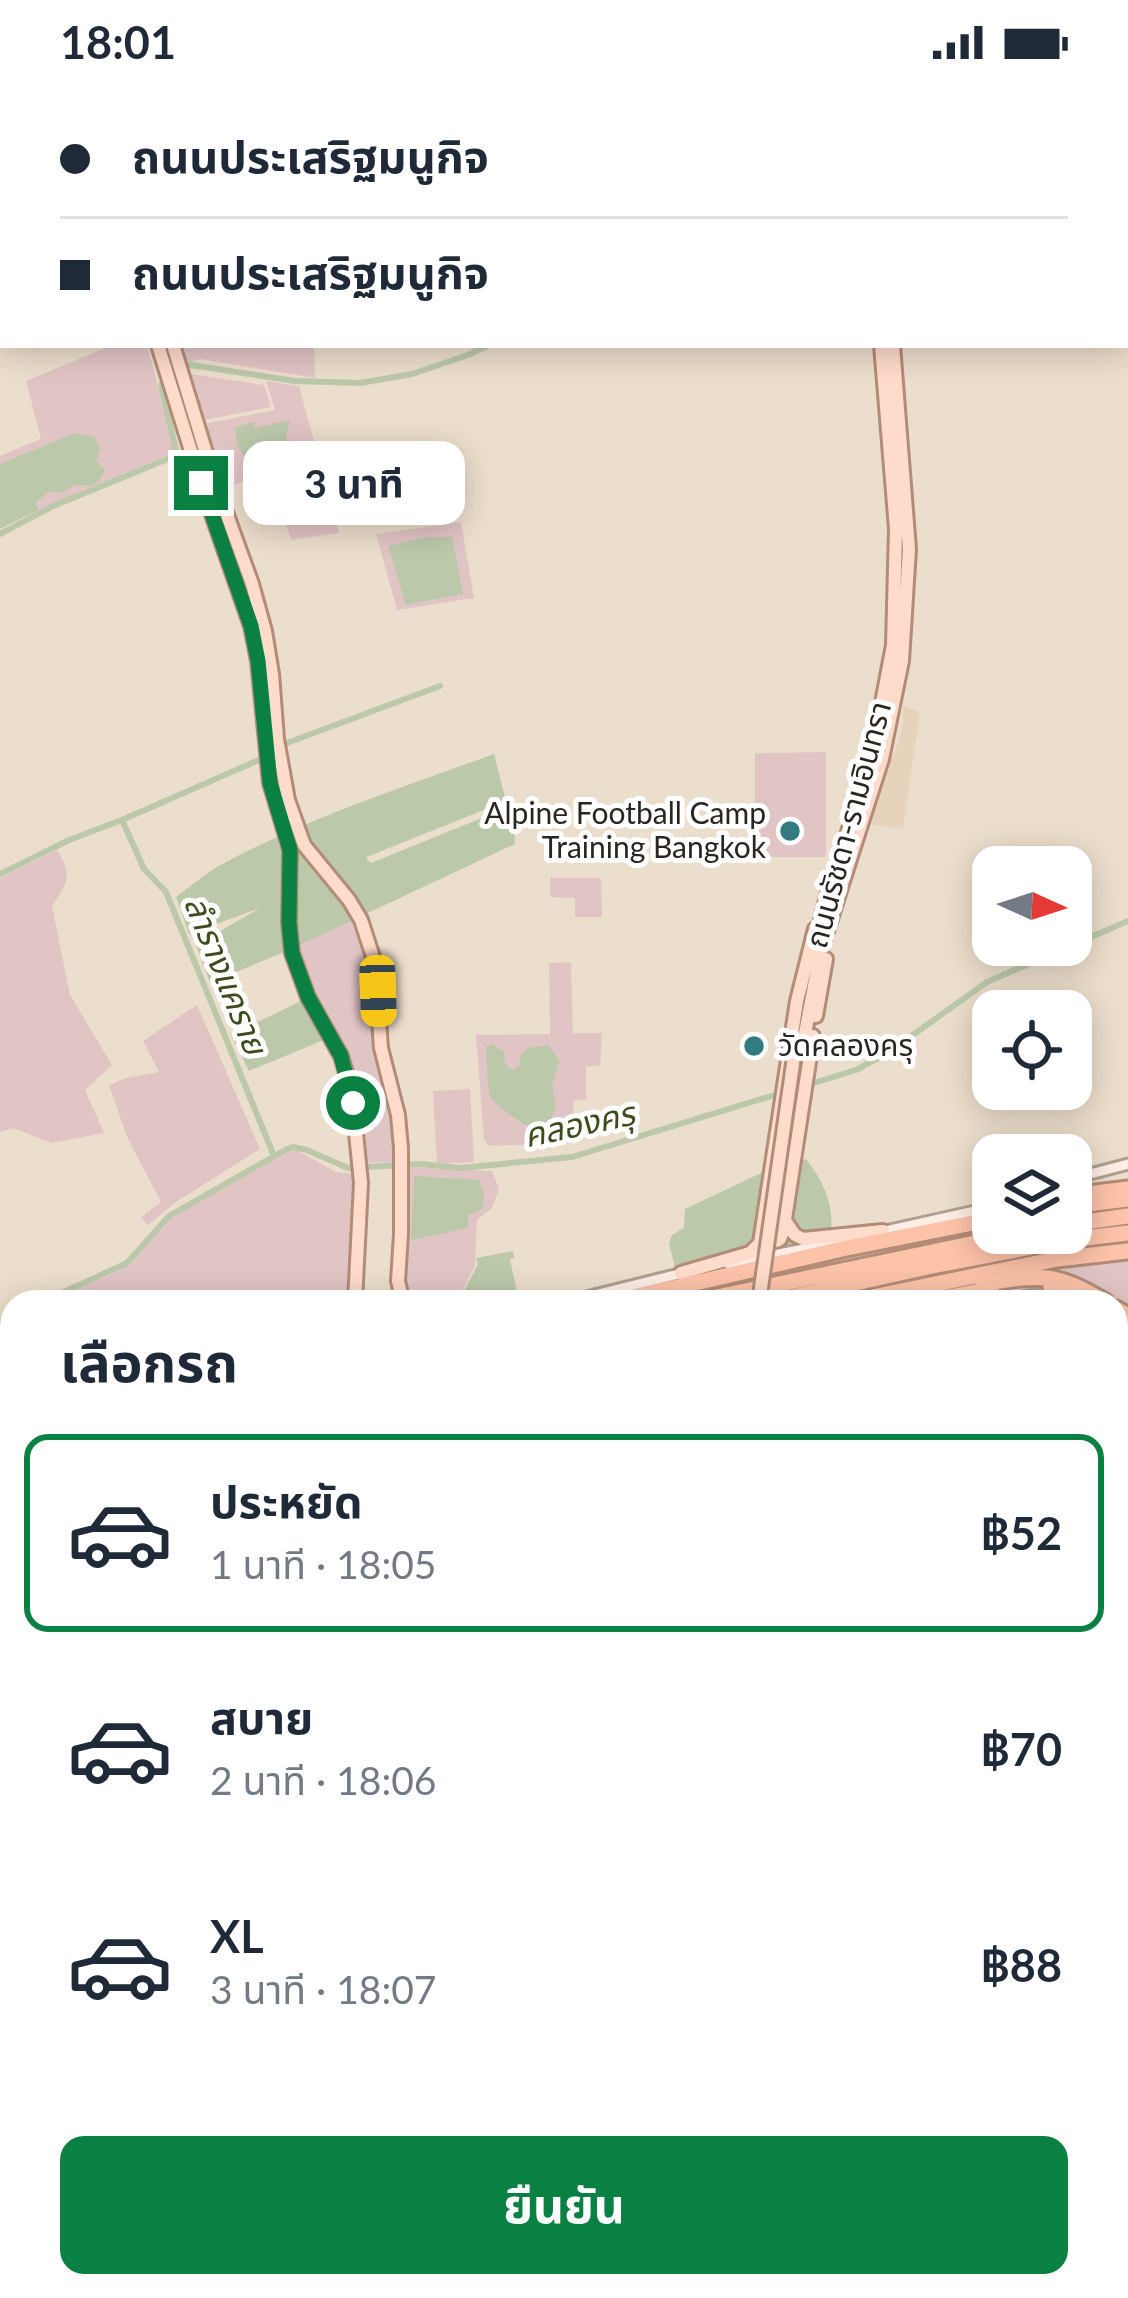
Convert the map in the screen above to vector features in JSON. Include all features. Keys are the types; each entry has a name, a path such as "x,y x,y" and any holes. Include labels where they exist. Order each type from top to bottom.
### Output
{"highway":[{"path":"1092,1193 1128,1189"},
{"path":"1092,1203 1128,1199"},
{"path":"644,1290 676,1278 839,1242 972,1221"},
{"path":"1092,1224 1126,1225"},
{"path":"822,1290 1126,1225"},
{"path":"751,1290 972,1244"},
{"path":"906,1290 1057,1259 1128,1251"},
{"path":"960,1290 1051,1277 1071,1290"}],"main road":[{"path":"160,348 177,383 251,626 286,807 276,805 362,920 375,963 381,1048 401,1148 400,1290"},
{"path":"171,365 173,348"},
{"name":"ถนนรัชดา-รามอินทรา","path":"767,1290 807,979 869,766 893,645 896,530 881,348"},
{"name":"ถนนรัชดา-รามอินทรา","path":"830,905 882,759 905,635 908,519 892,348"},
{"path":"274,750 288,800 292,950 352,1093 361,1183 356,1290"},
{"path":"762,1228 766,1238 778,1240 786,1221 830,905"},
{"path":"751,1257 762,1228 801,980 830,905"},
{"path":"774,1141 788,1130 797,1142"},
{"path":"1092,1173 1128,1164"},
{"path":"621,1290 808,1244 839,1242 972,1212"},
{"path":"786,1221 808,1244"}],"shaded area":[{"path":"105,348 148,348 175,452 0,527 0,456 41,439 26,381"},
{"path":"182,348 314,348 315,378 200,359 186,363"},
{"path":"190,374 264,385 271,407 205,420"},
{"path":"266,381 299,386 339,533 291,540 270,473 224,488 203,424 275,410"},
{"path":"461,522 474,598 397,610 376,534"},
{"path":"903,705 920,713 903,829 869,824 899,741"},
{"path":"826,752 826,857 755,857 755,753"},
{"path":"57,850 66,878 52,906 70,995 112,1065 85,1090 104,1133 51,1143 13,1128 0,1132 0,878"},
{"path":"550,878 601,878 602,917 575,917 575,898 550,897"},
{"path":"351,920 367,968 375,1050 396,1162 362,1163 351,1079 289,950"},
{"path":"571,962 573,1033 602,1033 600,1065 586,1067 586,1099 573,1101 576,1142 489,1146 484,1140 476,1035 550,1034 549,963"},
{"path":"197,1005 260,1149 148,1225 141,1217 161,1202 127,1137 109,1085 159,1072 143,1041"},
{"path":"470,1089 474,1162 437,1164 433,1091"},
{"path":"296,1150 336,1172 353,1174 348,1290 75,1290 122,1269 167,1220 284,1152"},
{"path":"408,1167 492,1171 499,1189 492,1208 477,1220 475,1265 463,1290 404,1290"},
{"path":"972,1229 972,1238 712,1290 684,1290"},
{"path":"1128,1255 1128,1290 1061,1290 1014,1276 1080,1260"}],"water":[{"path":"290,420 286,438 291,456 285,458 278,447 253,466 245,464 235,427"},
{"path":"75,433 95,437 100,449 96,460 105,470 99,481 47,493 36,503 38,510 0,529 0,464"},
{"path":"426,537 452,537 463,594 406,605 388,546"},
{"path":"494,754 506,801 367,860 371,863 509,807 515,844 210,983 196,945 260,908 189,934 176,897 222,864 288,832"},
{"path":"303,1000 326,1039 249,1071 231,1035"},
{"path":"493,1044 505,1052 505,1063 513,1070 528,1049 549,1045 559,1062 552,1086 556,1107 550,1123 526,1126 492,1099 486,1046"},
{"path":"806,1159 829,1204 828,1255 680,1289 669,1243 684,1228 685,1209 759,1174"},
{"path":"414,1176 479,1180 483,1209 468,1215 468,1228 411,1240"},
{"path":"513,1251 510,1259 517,1290 464,1290 478,1264 476,1258"}],"waterway":[{"path":"0,534 51,507 177,455 161,385 191,365 295,381 360,383 412,374 483,348"},
{"path":"0,874 259,760 287,743 440,686"},
{"name":"ลำรางแคราย","path":"122,820 144,869 166,892 274,1156"},
{"name":"คลองครุ","path":"68,1290 127,1263 169,1216 293,1147 348,1168 420,1164 461,1168 572,1157 856,1070 987,982 1128,921"}],"place":[{"name":"Alpine Football Camp Training Bangkok","path":"790,831"},
{"name":"วัดคลองครุ","path":"754,1046"}],"route":[{"path":"201,483 251,626 258,661 270,783 290,850 292,953 308,997 341,1056 353,1103"}]}
